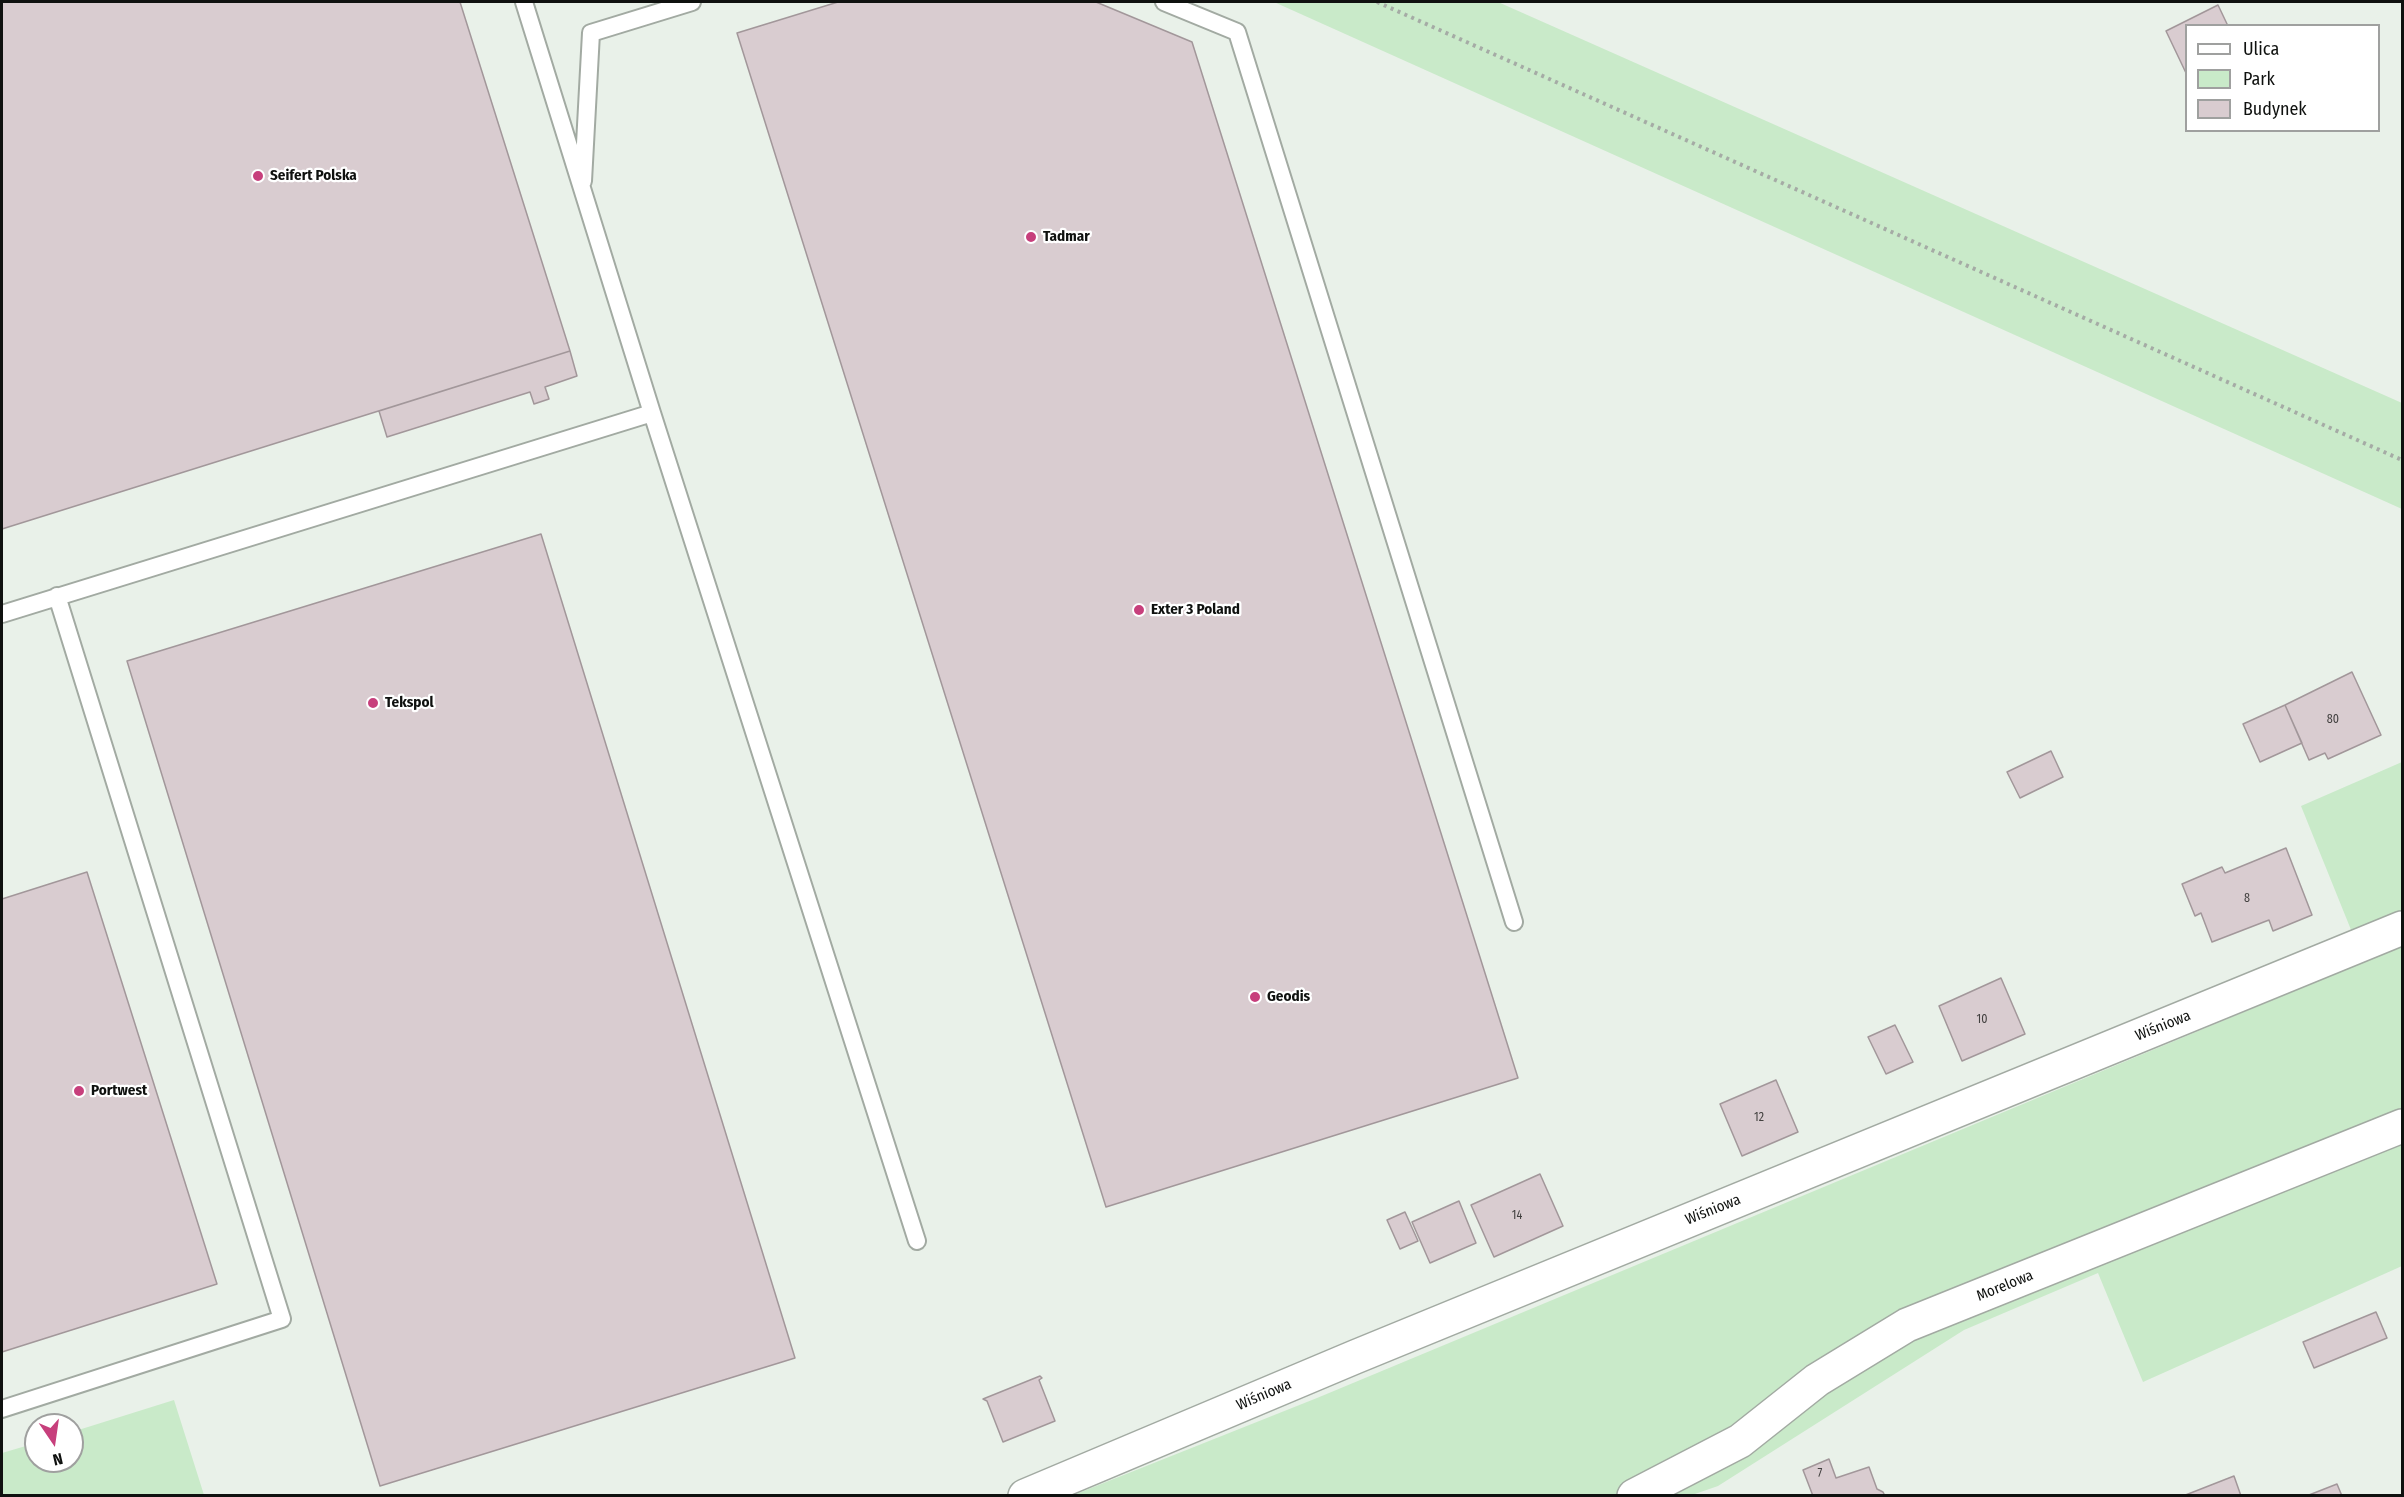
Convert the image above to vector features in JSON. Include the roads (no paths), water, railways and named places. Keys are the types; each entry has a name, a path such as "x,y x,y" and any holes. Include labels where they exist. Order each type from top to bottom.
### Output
{"street":[{"name":"Wiśniowa","path":"1025,1496 1366,1352 2403,928"},
{"name":"Morelowa","path":"1634,1496 1740,1441 1817,1380 1907,1325 2403,1126"}],"lane":[{"path":"524,2 652,413 917,1241"},
{"path":"583,192 591,33 692,2"},
{"path":"1164,2 1237,32 1514,921"},
{"path":"2,614 652,413"},
{"path":"2,1409 282,1319 57,596"}],"place":[{"name":"Seifert Polska","path":"258,176"},
{"name":"Tadmar","path":"1031,237"},
{"name":"Exter 3 Poland","path":"1139,610"},
{"name":"Tekspol","path":"373,703"},
{"name":"Geodis","path":"1255,997"},
{"name":"Portwest","path":"79,1091"}]}
